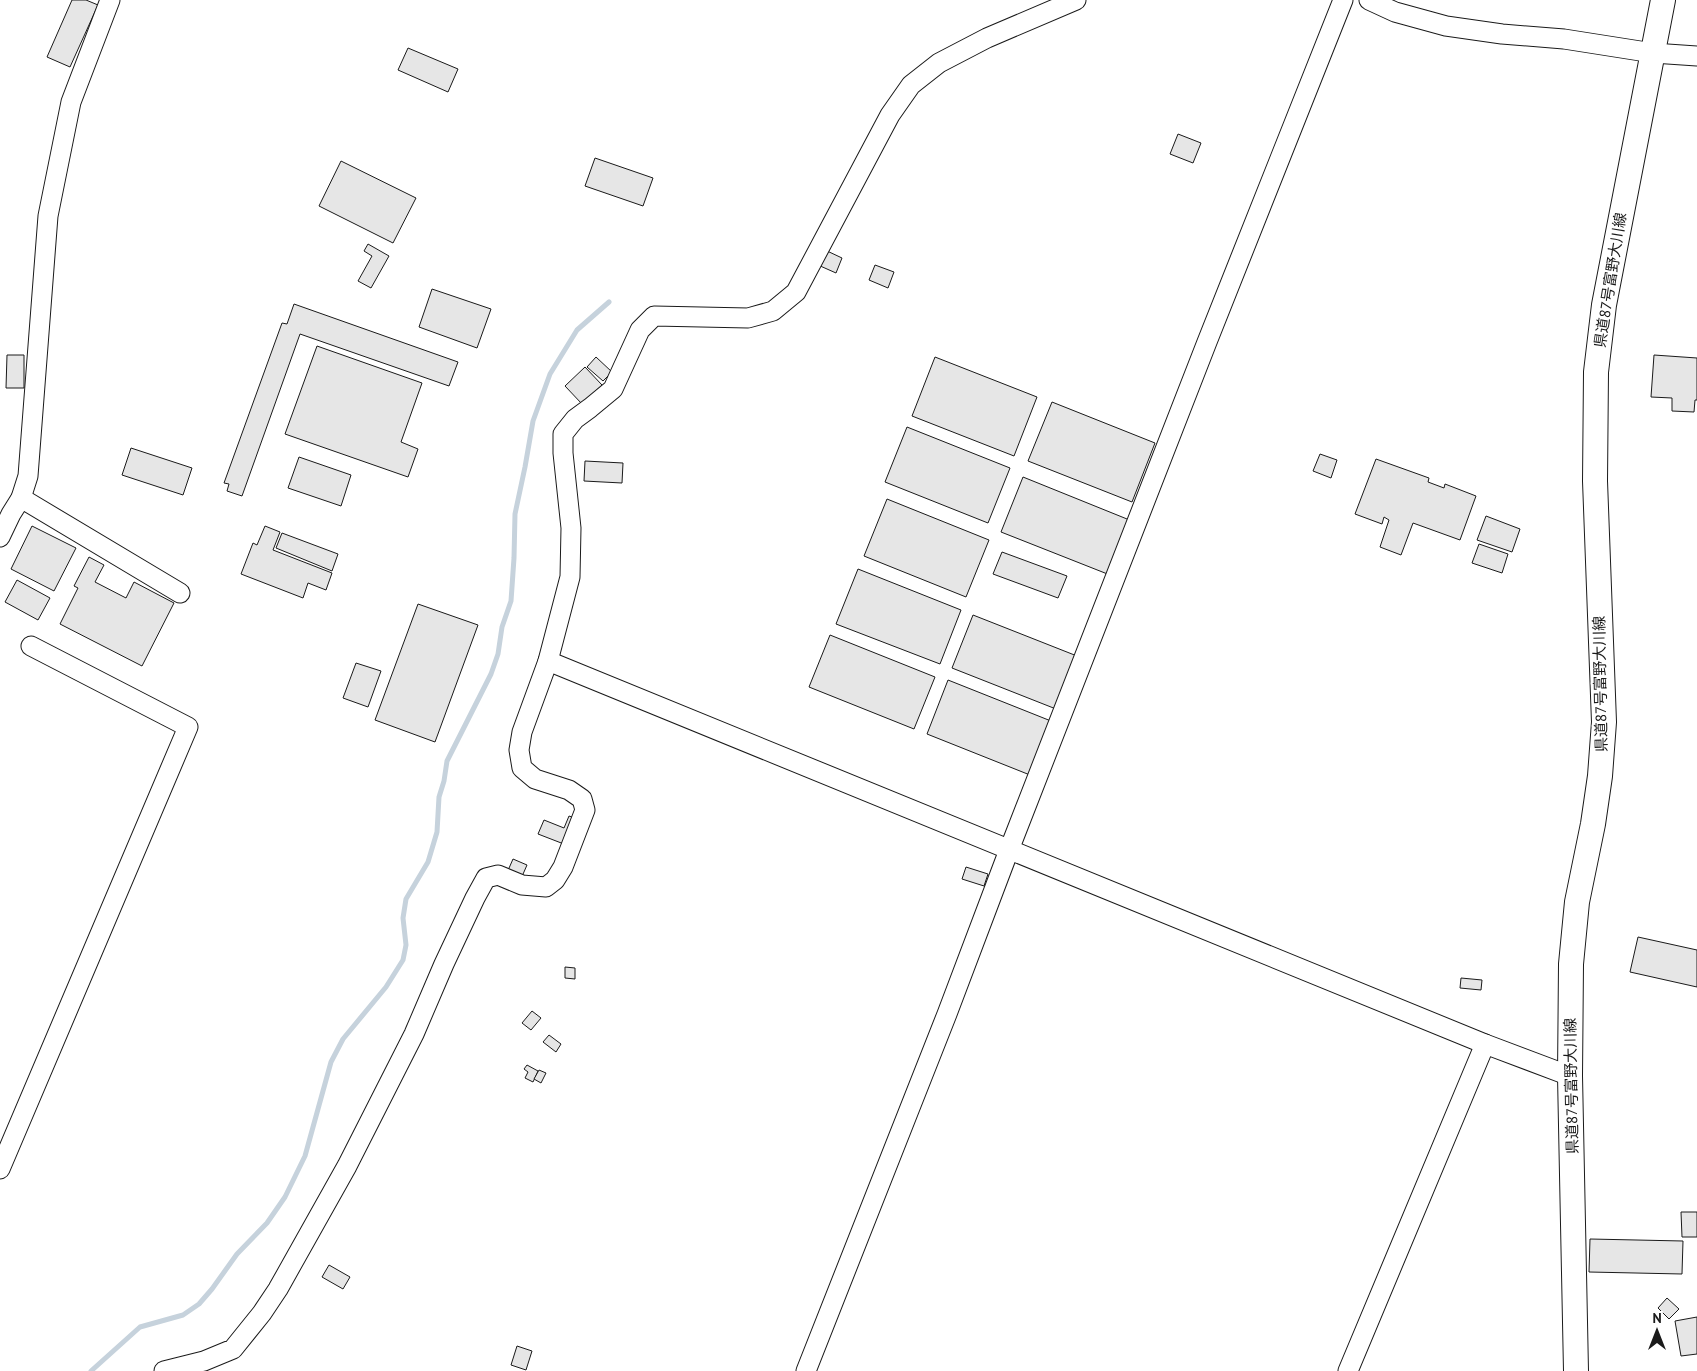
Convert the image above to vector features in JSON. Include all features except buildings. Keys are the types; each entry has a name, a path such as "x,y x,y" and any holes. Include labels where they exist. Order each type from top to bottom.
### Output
{"main road":[{"name":"県道87号富野大川線","path":"1576,1371 1570,1076 1571,964 1577,902 1593,824 1600,776 1604,722 1594,481 1596,372 1606,295 1663,0"}],"street":[{"path":"0,537 11,507 28,476 48,216 71,102 110,0"},
{"path":"164,1371 204,1361 233,1349 262,1313 278,1289 352,1158 414,1034 452,947 486,878 498,875 522,885 546,887 556,880 563,867 585,810 582,799 569,790 535,780 522,768 519,750 522,732 548,661 570,577 571,528 563,453 563,434 575,419 613,389 640,330 654,316 748,318 773,311 796,292 890,115 911,85 939,63 987,38 1076,0"},
{"path":"806,1371 947,1014 1008,850 1343,0"},
{"path":"1369,0 1395,12 1446,26 1502,34 1564,39 1653,53 1697,56"},
{"path":"11,507 180,593"},
{"path":"0,1169 188,727 31,646"},
{"path":"548,661 1485,1044 1570,1076"},
{"path":"1348,1371 1485,1044"}],"waterway":[{"path":"91,1371 140,1327 183,1315 199,1304 237,1254 267,1223 285,1197 305,1156 331,1062 343,1039 386,987 403,960 406,945 403,918 406,899 428,862 437,832 439,797 447,761 491,674 498,654 502,627 511,601 515,514 533,421 550,374 577,330 609,302"}]}
